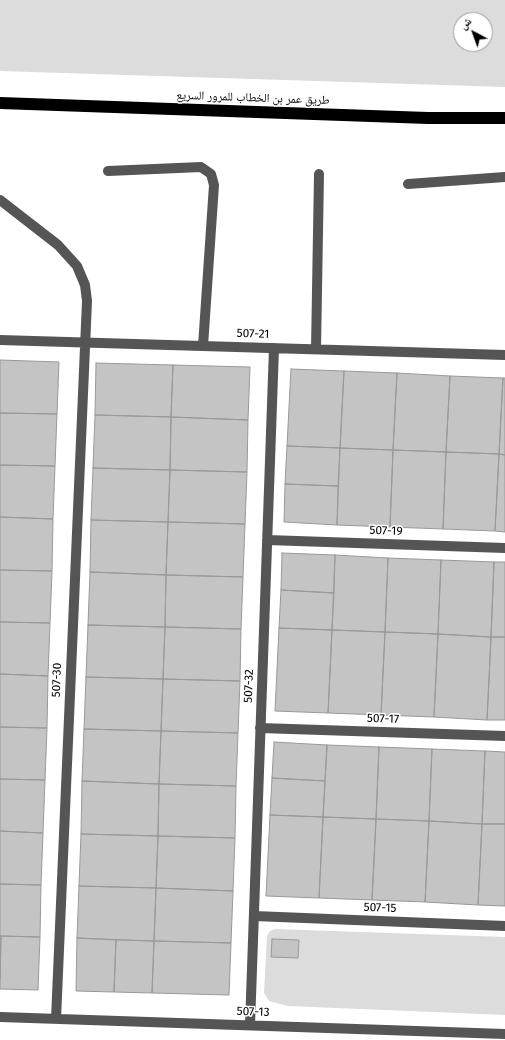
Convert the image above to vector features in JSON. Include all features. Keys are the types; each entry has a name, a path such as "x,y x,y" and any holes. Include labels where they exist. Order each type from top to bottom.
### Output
{"highway":[{"name":"طريق عمر بن الخطاب للمرور السريع","path":"0,103 428,118 505,118"}],"street":[{"path":"108,171 202,167 211,174 214,185 203,346"},
{"path":"316,349 319,174"},
{"path":"408,184 505,177"},
{"name":"507-30","path":"0,200 53,241 77,266 85,285 87,302 56,1018"},
{"name":"507-21","path":"0,340 505,355"},
{"name":"507-32","path":"250,1025 274,348"},
{"name":"507-19","path":"267,540 505,548"},
{"name":"507-17","path":"260,728 505,736"},
{"name":"507-15","path":"254,916 505,926"},
{"name":"507-13","path":"0,1016 250,1025 410,1036 505,1034"}],"shaded area":[{"path":"0,0 505,0 505,87 0,71"},
{"path":"275,929 505,937 505,1015 288,1006 269,1001 264,993 267,936 270,931"}],"building":[{"path":"0,360 59,362 57,414 0,413"},
{"path":"96,363 173,365 171,417 95,415"},
{"path":"173,365 250,367 248,420 171,417"},
{"path":"291,369 344,371 340,448 287,446"},
{"path":"344,371 397,373 393,450 340,448"},
{"path":"397,373 450,376 446,452 393,450"},
{"path":"450,376 503,378 499,454 446,452"},
{"path":"503,378 505,378 505,455 499,454"},
{"path":"0,413 57,414 55,466 0,465"},
{"path":"95,415 171,417 170,470 93,468"},
{"path":"171,417 248,420 247,472 170,470"},
{"path":"287,446 340,448 338,486 285,484"},
{"path":"340,448 393,450 390,527 337,525"},
{"path":"393,450 446,452 443,529 390,527"},
{"path":"446,452 499,454 495,531 443,529"},
{"path":"499,454 505,455 505,532 495,531"},
{"path":"0,465 55,466 53,519 0,517"},
{"path":"93,468 170,470 168,522 91,520"},
{"path":"170,470 247,472 245,524 168,522"},
{"path":"285,484 338,486 337,525 284,522"},
{"path":"0,517 53,519 52,571 0,570"},
{"path":"91,520 168,522 166,575 90,572"},
{"path":"168,522 245,524 243,577 166,575"},
{"path":"282,553 335,555 334,593 281,590"},
{"path":"335,555 388,558 385,632 332,630"},
{"path":"388,558 441,560 438,634 385,632"},
{"path":"441,560 494,562 491,637 438,634"},
{"path":"494,562 505,562 505,637 491,637"},
{"path":"0,570 52,571 50,623 0,622"},
{"path":"90,572 166,575 165,627 88,625"},
{"path":"166,575 243,577 241,629 165,627"},
{"path":"281,590 334,593 332,630 279,628"},
{"path":"0,622 50,623 48,676 0,674"},
{"path":"88,625 165,627 163,679 86,677"},
{"path":"165,627 241,629 240,681 163,679"},
{"path":"279,628 332,630 328,713 275,711"},
{"path":"332,630 385,632 381,715 328,713"},
{"path":"385,632 438,634 434,717 381,715"},
{"path":"438,634 491,637 487,720 434,717"},
{"path":"491,637 505,637 505,720 487,720"},
{"path":"0,674 48,676 47,728 0,727"},
{"path":"86,677 163,679 161,731 84,729"},
{"path":"163,679 240,681 238,733 161,731"},
{"path":"0,727 47,728 45,780 0,779"},
{"path":"84,729 161,731 159,784 82,781"},
{"path":"161,731 238,733 236,786 159,784"},
{"path":"274,742 327,745 325,781 272,778"},
{"path":"327,745 379,747 376,819 323,817"},
{"path":"379,747 432,749 429,821 376,819"},
{"path":"432,749 485,751 482,824 429,821"},
{"path":"485,751 505,752 505,824 482,824"},
{"path":"272,778 325,781 323,817 270,815"},
{"path":"0,779 45,780 43,833 0,831"},
{"path":"82,781 159,784 158,836 81,834"},
{"path":"159,784 236,786 235,838 158,836"},
{"path":"270,815 323,817 319,898 266,896"},
{"path":"323,817 376,819 372,900 319,898"},
{"path":"376,819 429,821 425,902 372,900"},
{"path":"429,821 482,824 478,905 425,902"},
{"path":"482,824 505,824 505,906 478,905"},
{"path":"0,831 43,833 41,885 0,884"},
{"path":"81,834 158,836 156,888 79,886"},
{"path":"158,836 235,838 233,891 156,888"},
{"path":"0,884 41,885 40,937 0,936"},
{"path":"79,886 156,888 154,941 77,938"},
{"path":"156,888 233,891 231,943 154,941"},
{"path":"0,936 1,936 0,978"},
{"path":"1,936 40,937 38,990 0,989"},
{"path":"77,938 116,940 114,992 76,991"},
{"path":"272,939 299,940 298,958 271,957"},
{"path":"116,940 154,941 152,993 114,992"},
{"path":"154,941 231,943 229,995 152,993"}]}
